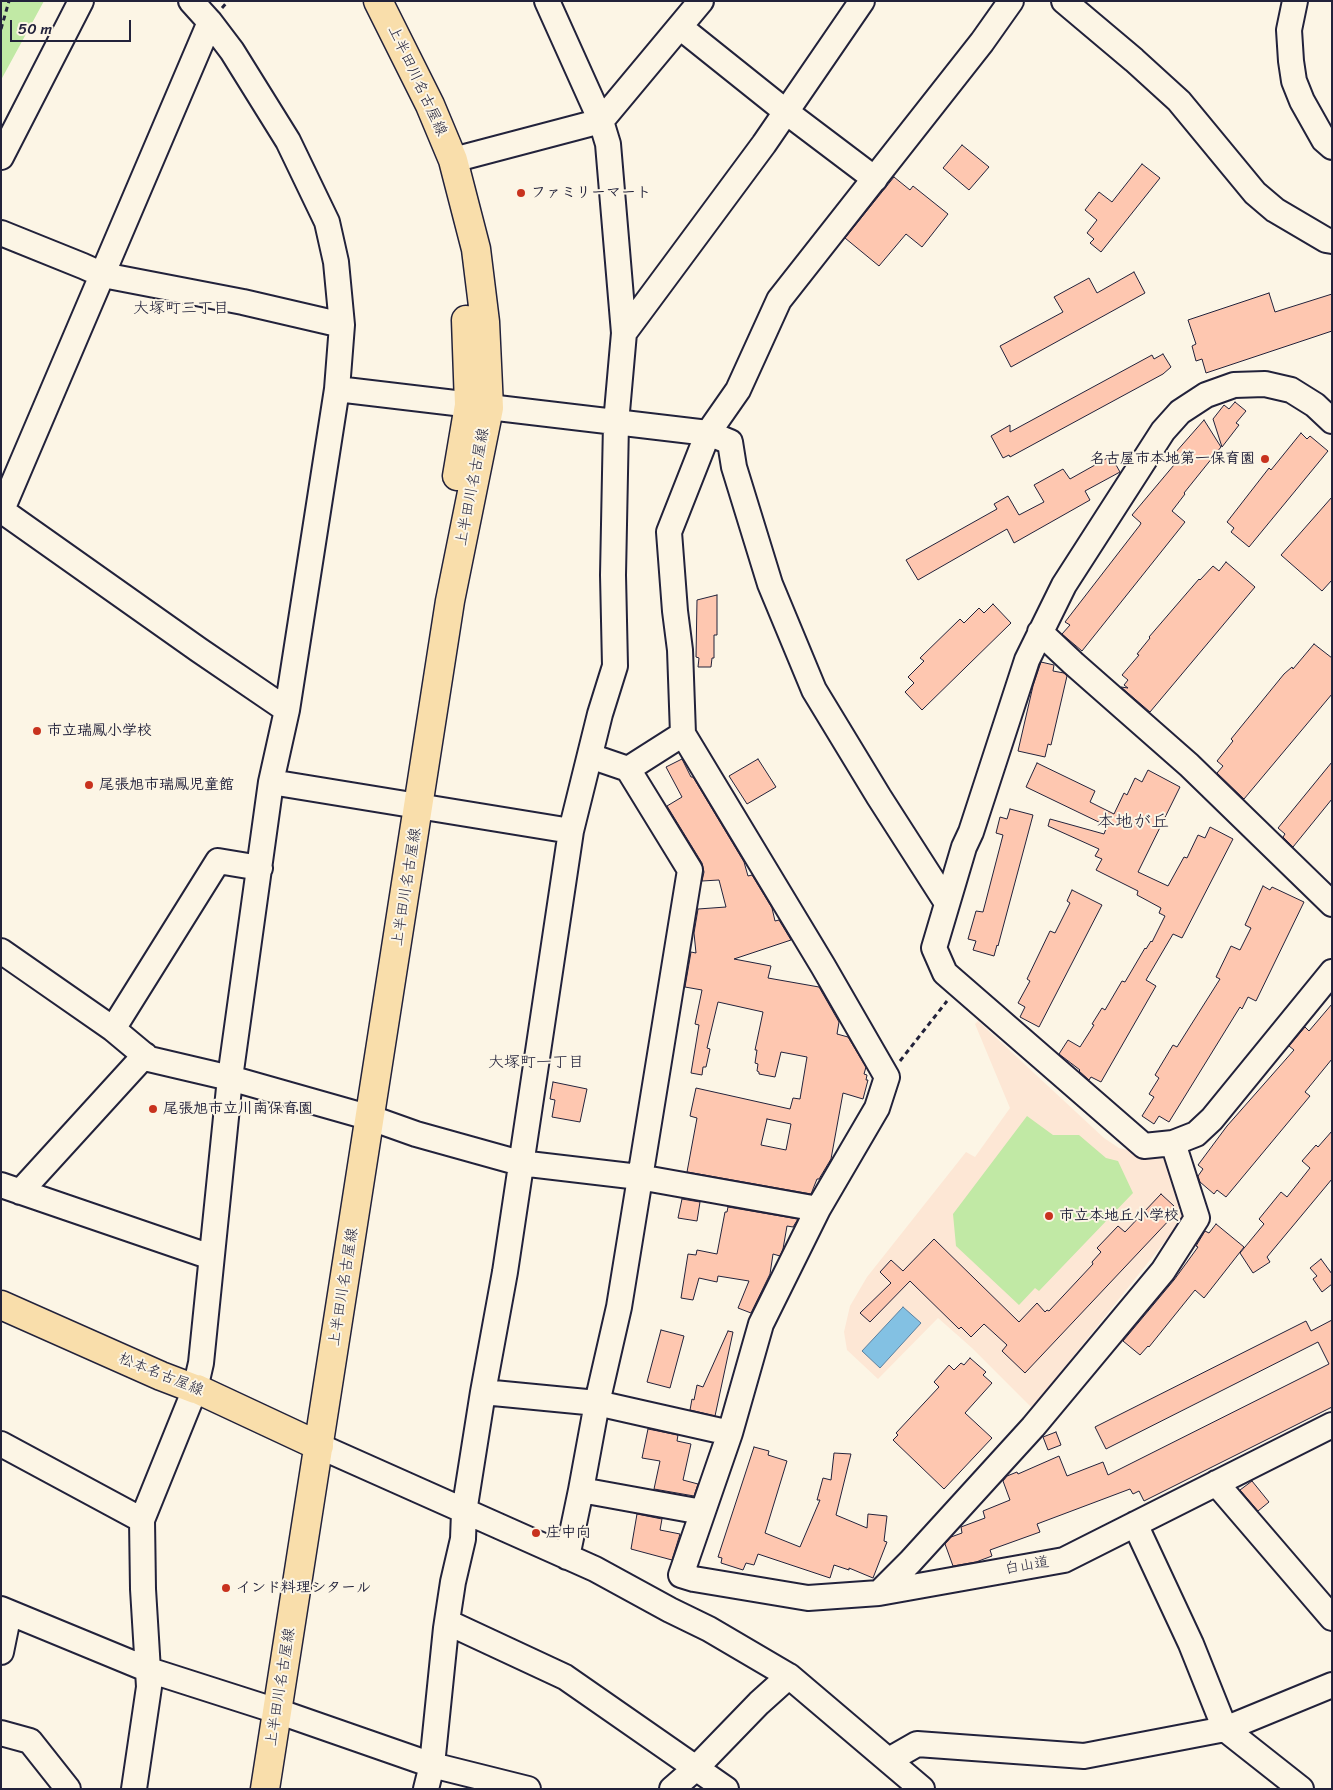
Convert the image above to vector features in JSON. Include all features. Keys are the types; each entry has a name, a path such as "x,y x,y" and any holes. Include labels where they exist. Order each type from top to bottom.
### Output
{"main road":[{"name":"上半田川名古屋線","path":"361,1 415,105 452,213 479,406"},
{"name":"上半田川名古屋線","path":"252,1789 270,1709 412,805 450,601 479,406 485,322 476,249 452,160 430,106 378,1"},
{"name":"松本名古屋線","path":"1,1305 152,1372 195,1389 197,1388 313,1443"},
{"name":"上半田川名古屋線","path":"265,1789 270,1709"}],"street":[{"path":"1,157 81,1"},
{"path":"134,1789 149,1687 143,1589 142,1520 195,1389 201,1362 230,1078 271,782 287,710 337,389 342,325 336,262 327,222 288,141 232,51 191,1"},
{"path":"426,1789 432,1765 453,1582 463,1539 464,1512 505,1272 571,831 600,714 615,666 613,575 616,423 624,333 608,144 601,121 547,1"},
{"path":"452,160 601,121 701,1"},
{"path":"624,333 764,144 862,1"},
{"path":"670,1610 694,1579 681,1575 730,1432 761,1324 818,1210 877,1108 887,1077 823,966 683,734 680,650 669,532 708,433 738,390 779,300 982,42 1011,1"},
{"path":"1064,1 1179,101 1256,193 1275,210 1326,240 1332,241"},
{"path":"1295,1 1289,30 1294,81 1302,101 1324,140 1332,147"},
{"path":"210,22 2,511 287,710"},
{"path":"680,27 785,112 875,179"},
{"path":"1,233 103,275 243,302 342,325"},
{"path":"1332,421 1315,405 1291,390 1265,384 1234,385 1206,395 1180,412 1162,431 1069,577 1027,660 934,948 945,974 1144,1146 1172,1143 1196,1134 1212,1119 1332,972"},
{"path":"337,389 708,433 730,442 734,467 770,584 814,690 879,797 947,903"},
{"path":"1040,632 1189,765 1332,904"},
{"path":"628,769 683,734"},
{"path":"567,1557 597,1403 619,1306 690,870 628,769 590,756"},
{"path":"271,782 571,831"},
{"path":"112,1029 218,861 260,868"},
{"path":"2,953 112,1029 149,1059 230,1078 520,1163 640,1177 818,1210"},
{"path":"144,1055 11,1188 212,1257"},
{"path":"879,1593 910,1562 1033,1427 1163,1271 1197,1218 1172,1143"},
{"path":"483,1392 597,1403 730,1432"},
{"name":"白山道","path":"694,1579 808,1598 879,1593 1064,1560 1332,1425"},
{"path":"313,1443 595,1569 709,1629 789,1676 922,1789"},
{"path":"1,1444 142,1520"},
{"path":"1216,1483 1332,1618"},
{"path":"581,1490 702,1512"},
{"path":"1135,1524 1191,1644 1225,1729 1301,1789"},
{"path":"1,1652 5,1611 149,1670 270,1709 432,1765 528,1789"},
{"path":"447,1622 565,1677 726,1789"},
{"path":"672,1789 696,1768 759,1702 789,1676"},
{"path":"889,1760 917,1744 1084,1756 1225,1729 1332,1686"},
{"path":"1,1733 30,1740 68,1789"}],"path":[{"path":"1,28 9,1"},
{"path":"887,1077 959,985"}],"shaded area":[{"name":"市立本地丘小学校","path":"978,1021 1104,1138 1119,1148 1168,1160 1184,1211 1182,1220 1032,1408 972,1348 938,1318 878,1379 847,1350 844,1332 850,1306 867,1277 966,1152 975,1157 1010,1108 975,1024"}],"green space":[{"path":"1,1 44,1 1,80"},
{"path":"1027,1116 1053,1135 1079,1135 1106,1158 1118,1161 1133,1193 1039,1291 1035,1288 1019,1305 956,1246 953,1214"}],"water":[{"path":"903,1307 921,1323 880,1368 862,1351"}],"building":[{"path":"962,145 989,167 969,190 943,168"},
{"path":"1142,164 1160,178 1101,252 1090,243 1094,239 1087,233 1097,220 1085,210 1099,192 1112,202"},
{"path":"894,177 910,190 913,186 948,214 922,247 906,234 879,266 845,238"},
{"path":"1134,272 1145,293 1011,367 1000,346 1063,312 1054,297 1089,278 1097,293"},
{"path":"1269,293 1275,312 1332,294 1332,331 1206,373 1202,359 1196,361 1192,346 1196,344 1188,320"},
{"path":"1163,354 1171,367 1163,374 1010,457 1009,455 1003,458 991,436 1010,425 1010,432 1152,355 1154,359"},
{"path":"1235,402 1246,411 1236,423 1239,425 1222,447 1213,419 1224,405 1229,409"},
{"path":"1204,420 1221,447 1172,511 1185,522 1082,651 1062,634 1070,625 1065,622 1140,525 1141,523 1132,515 1174,465 1168,461"},
{"path":"1301,433 1307,439 1310,436 1328,451 1249,547 1231,532 1234,528 1227,522 1269,468 1271,470"},
{"path":"1111,456 1120,472 1085,491 1090,500 1014,543 1007,529 918,580 906,560 997,509 994,504 1008,496 1019,515 1044,502 1034,485 1063,469 1070,479"},
{"path":"1332,497 1332,580 1322,591 1281,555"},
{"path":"1226,562 1255,587 1150,712 1121,687 1128,688 1124,685 1128,680 1122,675 1139,655 1137,654 1149,637 1199,579 1213,566 1219,571"},
{"path":"717,595 717,635 714,635 714,658 712,658 711,667 698,667 699,658 696,657 697,600"},
{"path":"993,604 1011,623 922,710 905,692 914,683 908,677 924,661 920,658 960,619 964,623 979,608 984,613"},
{"path":"1314,644 1332,658 1332,694 1244,799 1217,773 1223,766 1217,761 1233,741 1231,739 1284,674 1292,667 1293,669"},
{"path":"1041,662 1054,665 1053,671 1064,673 1067,676 1051,745 1048,744 1045,757 1018,751 1033,686"},
{"path":"682,759 691,777 693,777 744,862 748,876 752,875 772,908 775,921 779,920 791,940 734,959 771,966 768,978 819,987 839,1022 837,1034 848,1037 866,1067 864,1074 867,1075 866,1080 868,1080 863,1099 843,1093 831,1159 819,1179 817,1179 811,1194 687,1172 697,1118 690,1116 696,1088 790,1109 793,1098 800,1099 807,1057 781,1052 775,1077 759,1074 757,1071 758,1064 755,1063 757,1050 755,1050 763,1012 718,1002 707,1048 710,1049 706,1067 703,1067 702,1075 691,1073 699,1025 695,1024 702,990 685,987 691,952 696,953 694,933 698,909 726,907 719,880 702,881 704,872 702,863 667,806 682,797 666,767","holes":["767,1119 791,1124 786,1150 761,1145"]},
{"path":"758,759 776,787 747,804 729,776"},
{"path":"1332,762 1332,799 1293,847 1283,837 1285,834 1278,828"},
{"path":"1037,763 1095,791 1090,802 1114,814 1124,793 1127,795 1135,778 1142,782 1148,770 1180,787 1138,872 1168,886 1184,857 1187,858 1198,835 1205,838 1210,827 1233,839 1182,938 1173,934 1146,980 1156,986 1101,1082 1091,1077 1089,1080 1080,1070 1059,1054 1068,1040 1080,1047 1102,1008 1105,1010 1122,981 1125,982 1145,948 1152,942 1165,916 1159,913 1161,908 1137,895 1138,891 1096,870 1102,859 1095,856 1099,849 1048,826 1050,819 1104,834 1107,826 1026,787"},
{"path":"1010,809 1033,815 994,956 973,950 976,941 968,939 976,911 983,912 1003,835 996,833 1000,817 1007,819"},
{"path":"1263,886 1270,890 1272,887 1304,902 1256,1001 1248,997 1242,1009 1240,1007 1169,1122 1159,1116 1154,1124 1142,1116 1154,1097 1149,1094 1159,1078 1155,1075 1173,1045 1177,1047 1220,979 1216,977 1231,946 1240,950 1251,928 1245,925"},
{"path":"1072,890 1102,905 1039,1027 1020,1017 1025,1007 1018,1003 1030,981 1027,979 1050,931 1055,933 1070,903 1067,901"},
{"path":"1332,1004 1332,1059 1305,1092 1310,1096 1226,1197 1217,1190 1214,1194 1200,1182 1198,1176 1203,1169 1198,1165 1227,1126 1294,1050 1289,1046 1305,1027 1309,1031"},
{"path":"553,1082 587,1089 580,1122 552,1117 555,1100 550,1099"},
{"path":"1332,1131 1332,1179 1267,1257 1270,1262 1253,1273 1240,1253 1264,1224 1259,1219 1281,1192 1287,1197 1310,1168 1302,1161"},
{"path":"1161,1194 1174,1206 1168,1212 1173,1216 1025,1373 1002,1351 1007,1345 984,1324 971,1337 961,1327 959,1329 910,1281 870,1322 860,1313 891,1283 880,1272 891,1260 903,1271 934,1239 1019,1322 1037,1303 1045,1312 1049,1311 1093,1264 1092,1262 1101,1252 1097,1248 1118,1226 1125,1232"},
{"path":"682,1199 700,1202 697,1221 678,1218"},
{"path":"728,1207 798,1219 793,1227 787,1226 780,1256 773,1254 770,1274 751,1313 738,1308 749,1281 718,1276 717,1282 699,1278 693,1300 681,1298 688,1254 696,1255 697,1250 717,1254 725,1212 727,1212"},
{"path":"1216,1224 1244,1247 1204,1298 1195,1290 1149,1347 1140,1355 1123,1341 1174,1280 1198,1247 1196,1246 1205,1231 1209,1233"},
{"path":"1321,1259 1332,1274 1332,1284 1322,1292 1313,1279 1317,1276 1310,1268"},
{"path":"1332,1320 1332,1407 1144,1501 1139,1491 1133,1494 1130,1489 1037,1524 1040,1532 990,1550 992,1556 976,1562 953,1566 945,1544 951,1537 962,1533 961,1527 985,1518 983,1511 1010,1500 1003,1481 1007,1476 1017,1472 1018,1474 1059,1456 1067,1476 1103,1462 1108,1475 1329,1364 1318,1342 1106,1449 1095,1427 1306,1321 1311,1331"},
{"path":"661,1330 684,1336 670,1388 647,1382"},
{"path":"728,1331 733,1332 715,1416 690,1410 697,1385 703,1387"},
{"path":"970,1358 986,1372 983,1375 992,1383 965,1413 992,1438 944,1489 893,1440 898,1435 896,1433 939,1387 934,1382 949,1365 954,1370 961,1363 964,1365"},
{"path":"648,1429 678,1435 677,1441 691,1444 683,1480 698,1484 694,1496 654,1489 660,1461 642,1458"},
{"path":"1056,1432 1061,1445 1048,1450 1043,1437"},
{"path":"754,1447 769,1451 768,1455 787,1461 765,1533 800,1547 820,1500 817,1500 823,1478 831,1480 834,1453 851,1454 836,1515 867,1528 868,1514 887,1516 884,1541 887,1542 873,1578 849,1568 849,1570 834,1565 830,1578 758,1554 754,1565 746,1563 743,1570 721,1563 722,1558 718,1557"},
{"path":"1252,1481 1269,1502 1258,1511 1240,1490"},
{"path":"637,1514 662,1519 660,1530 680,1534 672,1560 631,1549"}],"place":[{"name":"ファミリーマート","path":"521,193"},
{"name":"名古屋市本地第一保育園","path":"1265,459"},
{"name":"市立瑞鳳小学校","path":"37,731"},
{"name":"尾張旭市瑞鳳児童館","path":"89,785"},
{"name":"尾張旭市立川南保育園","path":"153,1109"},
{"name":"市立本地丘小学校","path":"1049,1216"},
{"name":"庄中向","path":"536,1533"},
{"name":"インド料理シタール","path":"226,1588"}],"district":[{"name":"大塚町三丁目","path":"181,309"},
{"name":"本地が丘","path":"1133,822"},
{"name":"大塚町一丁目","path":"536,1063"}]}
